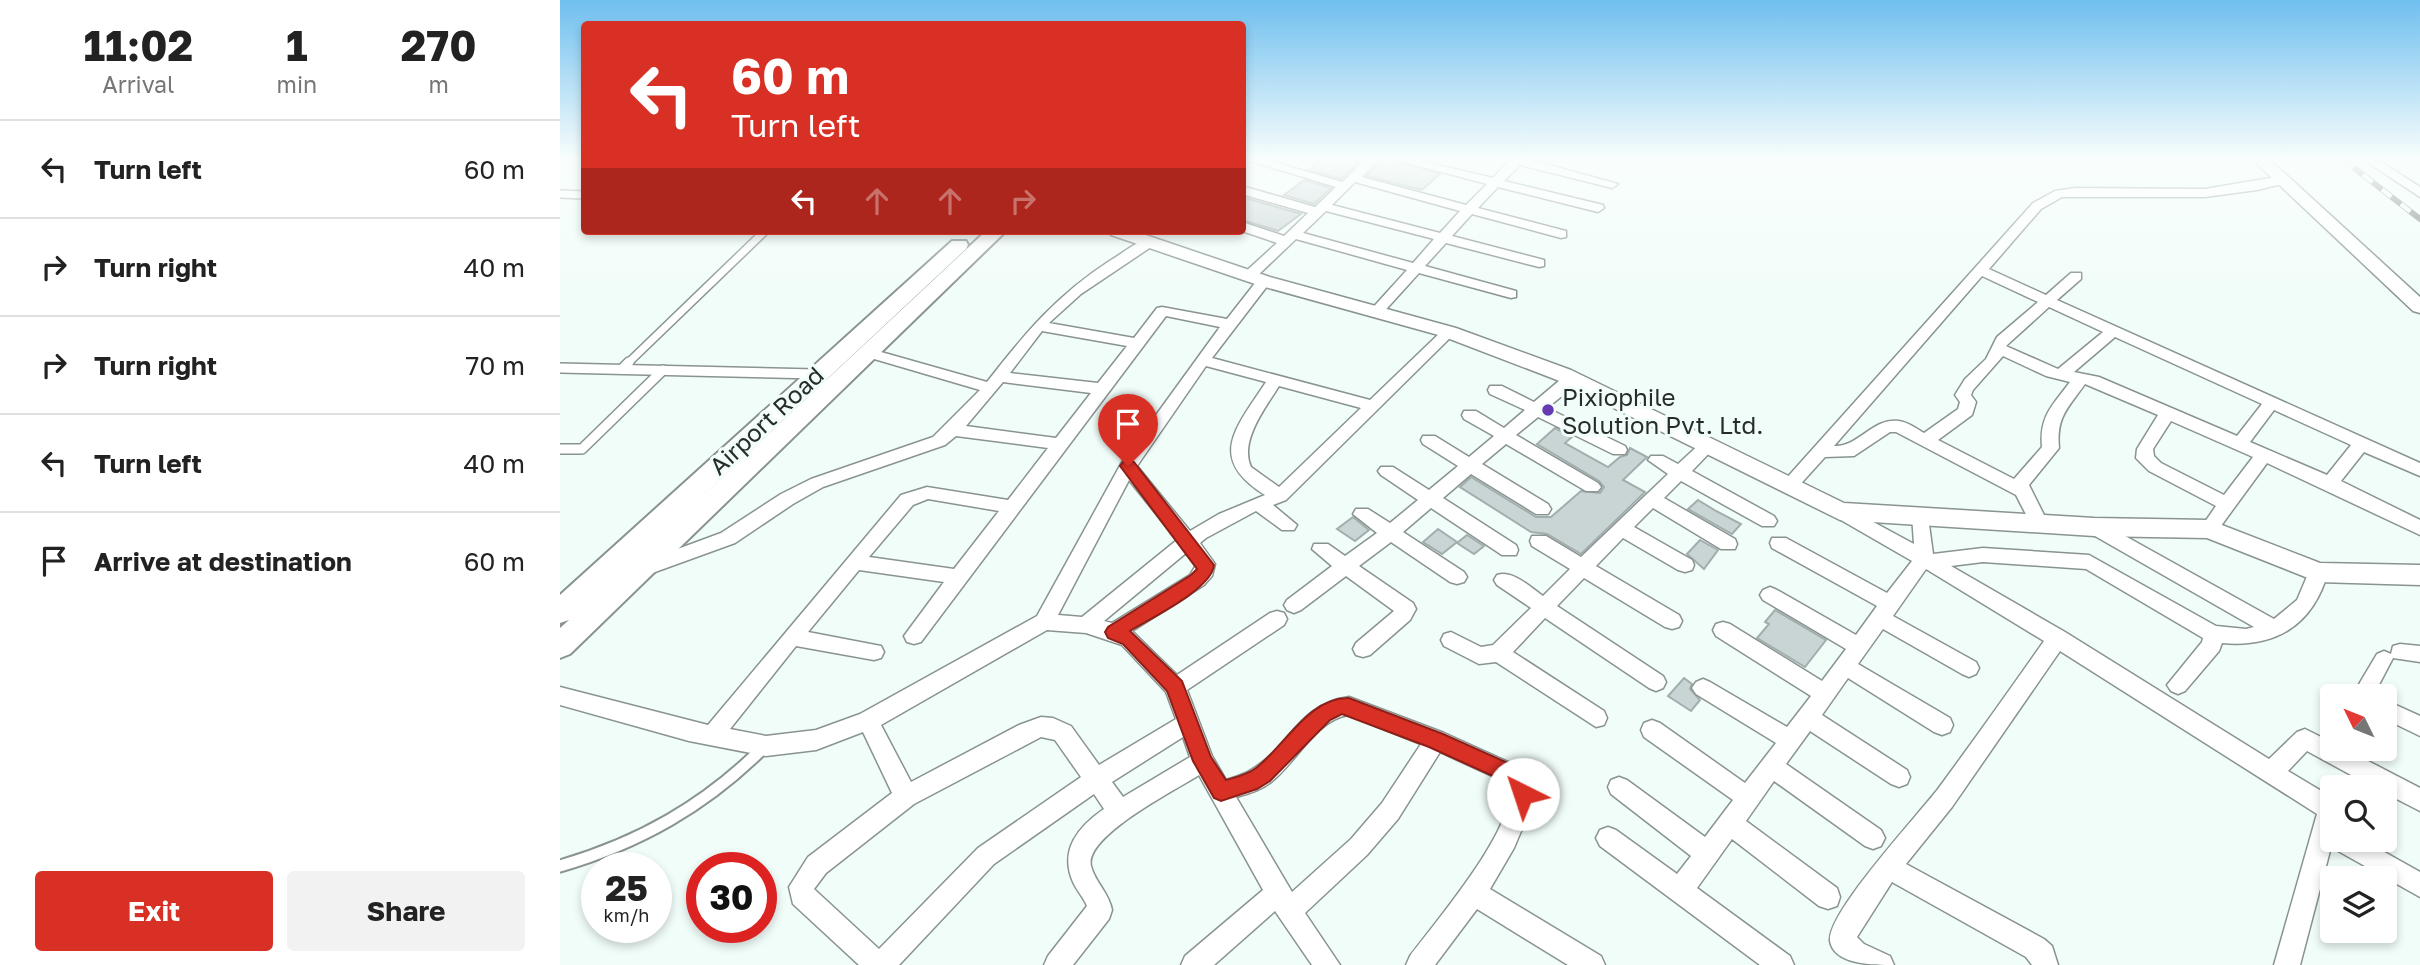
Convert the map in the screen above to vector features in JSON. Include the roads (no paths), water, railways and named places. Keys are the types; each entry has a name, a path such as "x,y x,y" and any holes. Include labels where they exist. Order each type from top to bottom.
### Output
{"main road":[{"name":"Airport Road","path":"560,612 817,373 971,235"},
{"path":"560,646 994,235"}],"street":[{"path":"1304,205 1445,236 1539,263"},
{"path":"560,696 712,736 766,746 816,740 868,721 1044,622 1128,466 1230,324 1256,279 1289,238 1324,205"},
{"path":"1457,205 1561,234"},
{"path":"1375,313 1474,205"},
{"path":"1586,205 1598,208"},
{"path":"1790,485 2039,205"},
{"path":"2309,205 2420,307"},
{"path":"1246,227 1511,294"},
{"path":"1129,235 1256,279 1449,332 1572,379 1790,485 1928,559 2320,803"},
{"path":"640,570 728,538 787,499 817,483 930,446 954,430 996,383 1038,327 1062,302 1091,279 1149,242"},
{"path":"1980,270 2050,299 2420,470"},
{"path":"1927,439 1966,411 1966,387 1997,358 1998,348 2003,340 2076,276"},
{"path":"914,636 1162,311 1230,324"},
{"path":"1038,327 1138,342"},
{"path":"2061,375 2115,329"},
{"path":"1086,625 1186,540 1256,503 1280,496 1449,332"},
{"path":"1998,348 2061,375 2082,377 2264,454 2420,528"},
{"path":"869,354 996,383 1102,389"},
{"path":"1202,360 1373,406"},
{"path":"2021,490 2022,479 2051,448 2049,430 2052,418 2082,377"},
{"path":"1294,605 1390,533 1572,379"},
{"path":"1275,380 1242,437 1239,461 1245,471 1280,496"},
{"path":"1496,390 1619,450"},
{"path":"2240,444 2273,402"},
{"path":"2167,414 2145,449 2145,458 2154,467 2227,504"},
{"path":"1470,415 1592,487"},
{"path":"1820,451 1848,452 1891,425 1906,429 2021,490 2039,523"},
{"path":"954,430 1061,444"},
{"path":"1429,440 1542,509"},
{"path":"2330,483 2362,443"},
{"path":"1451,640 1479,656 1499,653 1621,528 1709,445"},
{"path":"2209,529 2264,454"},
{"path":"1657,460 1768,521"},
{"path":"1114,632 1201,576 1206,565 1128,466"},
{"path":"1387,471 1509,550"},
{"path":"712,736 854,562 899,509 914,496 927,493 1013,507"},
{"path":"1651,499 1728,544"},
{"path":"1256,503 1288,525"},
{"path":"1840,511 2094,527 2209,529 2318,572 2420,575"},
{"path":"1362,514 1457,577"},
{"path":"1921,515 1928,559"},
{"path":"2094,527 2275,629"},
{"path":"1621,528 1685,565"},
{"path":"1539,541 1672,621"},
{"path":"1779,543 1969,668"},
{"path":"1321,549 1406,609 1404,614 1363,649"},
{"path":"1681,891 1885,611 1928,559 1983,555 2089,562 2213,634 2246,637 2275,629 2298,614 2312,596 2318,572"},
{"path":"854,562 960,577"},
{"path":"1504,580 1656,682"},
{"path":"1770,595 1859,646"},
{"path":"1175,687 1278,618"},
{"path":"1044,622 1086,625 1129,639 1175,687 1203,761 1284,902 1327,965"},
{"path":"1723,630 1824,693"},
{"path":"2178,685 2212,645 2213,634"},
{"path":"792,637 874,652"},
{"path":"1881,965 1855,953 1843,941 1854,917 1888,867 1944,799 2058,638"},
{"path":"1499,653 1596,718"},
{"path":"2373,684 2401,655"},
{"path":"1845,666 1942,725"},
{"path":"1703,688 1790,740"},
{"path":"1221,792 1263,775 1323,714 1340,706 1349,706 1436,740 1511,774 1521,785 1520,806 1505,846 1419,965"},
{"path":"2398,715 2420,726"},
{"path":"1807,717 1899,777"},
{"path":"868,721 906,796"},
{"path":"1120,812 1095,780 1063,733 1053,727 1041,727 1006,741 906,796 817,865 801,887 802,895 879,965 986,856 1095,780 1188,723"},
{"path":"1653,730 1748,798"},
{"path":"2271,773 2305,739 2420,800"},
{"path":"1194,965 1359,847 1390,811 1436,740"},
{"path":"1057,965 1100,911 1099,902 1081,872 1080,852 1089,834 1097,826 1203,761"},
{"path":"1771,766 1873,838"},
{"path":"1619,787 1708,854"},
{"path":"1730,823 1828,897"},
{"path":"1608,838 1781,965"},
{"path":"2287,965 2326,852"},
{"path":"2361,852 2420,885"},
{"path":"1888,867 2035,948 2043,955 2045,965"},
{"path":"1472,892 1592,965"}],"lane":[{"path":"622,369 761,235"},
{"path":"560,368 817,373"},
{"path":"560,449 582,449 663,369"},
{"path":"560,866 660,828 695,809 721,790 766,746"}],"railway":[{"path":"2402,205 2420,219"}],"place":[{"name":"Pixiophile Solution Pvt. Ltd.","path":"1548,410"}]}
